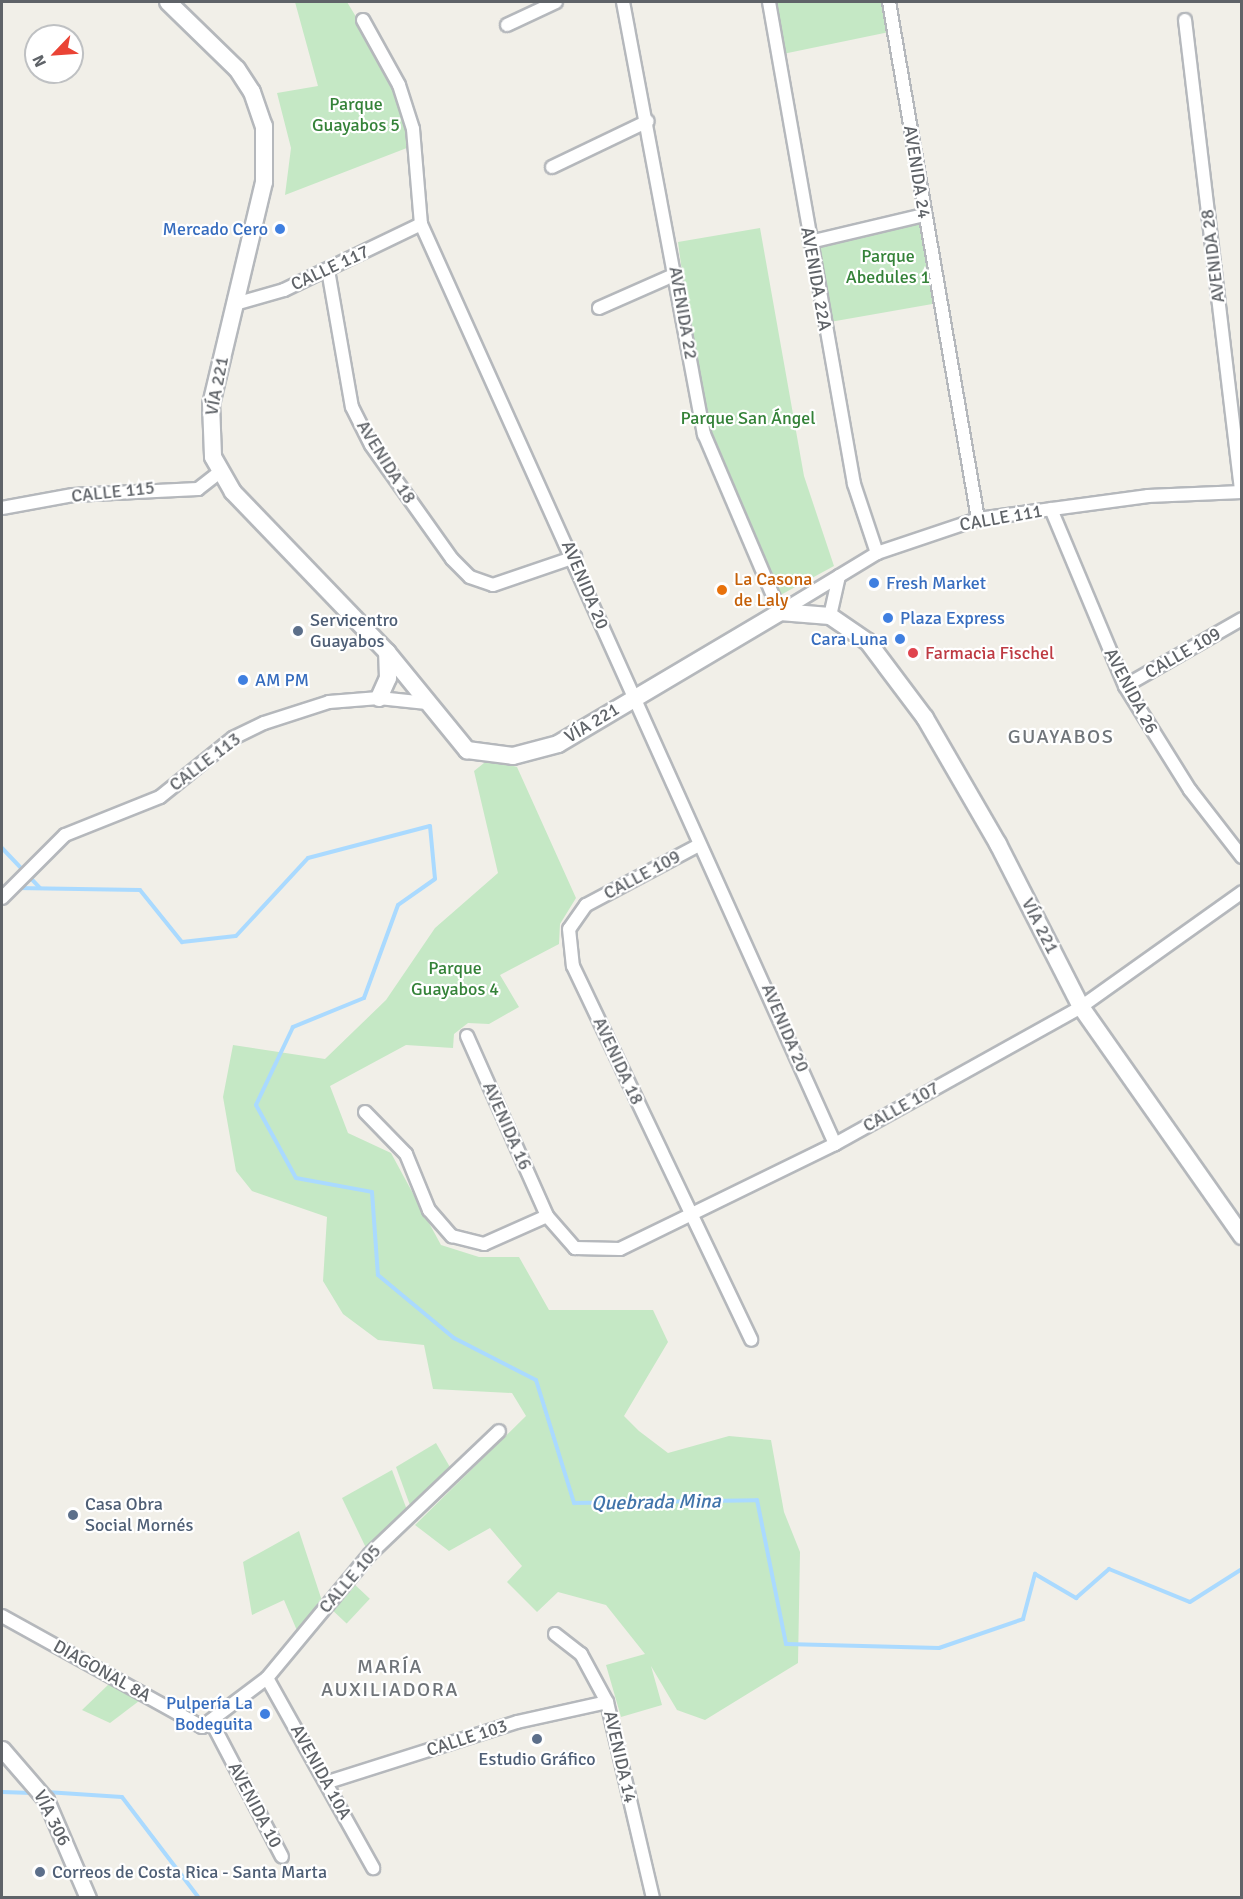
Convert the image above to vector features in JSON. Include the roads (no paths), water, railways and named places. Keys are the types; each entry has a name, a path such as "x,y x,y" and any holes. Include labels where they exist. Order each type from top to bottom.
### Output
{"main road":[{"name":"VÍA 221","path":"168,2 237,69 252,92 264,126 264,182 211,404 209,436 220,472 387,652 467,750 513,756 558,744 780,612 830,616 868,642 925,718 998,844 1081,1007 1242,1236"},
{"path":"379,698 390,664 387,652"}],"street":[{"path":"507,25 556,2"},
{"name":"AVENIDA 22","path":"623,2 648,121 704,434 780,612"},
{"name":"AVENIDA 22A","path":"769,2 854,484 877,553"},
{"name":"AVENIDA 24","path":"889,2 978,519"},
{"name":"AVENIDA 20","path":"363,20 399,85 413,129 421,224 574,557 631,699 835,1144"},
{"name":"AVENIDA 28","path":"1185,20 1241,492"},
{"path":"552,167 648,121"},
{"path":"810,242 924,215"},
{"name":"CALLE 117","path":"235,304 328,270 421,224"},
{"name":"AVENIDA 18","path":"328,270 341,365 371,445 452,559 470,577 493,585 574,557"},
{"path":"599,308 676,274"},
{"name":"CALLE 115","path":"2,508 73,495 198,489 220,472"},
{"name":"CALLE 111","path":"780,612 877,553 978,519 1148,496 1241,492"},
{"name":"AVENIDA 26","path":"1051,509 1125,686 1190,790 1242,857"},
{"path":"830,616 839,576"},
{"name":"CALLE 109","path":"1125,686 1242,619"},
{"name":"CALLE 113","path":"5,895 33,863 77,828 160,797 233,738 264,723 329,702 379,698 427,703"},
{"name":"CALLE 109","path":"586,905 699,845"},
{"name":"CALLE 107","path":"547,1216 575,1248 587,1252 620,1249 691,1216 835,1144 1081,1007 1242,892"},
{"name":"AVENIDA 18","path":"586,905 569,929 573,966 751,1340"},
{"name":"AVENIDA 16","path":"467,1036 547,1216"},
{"path":"365,1112 406,1154 429,1210 452,1236 484,1244 547,1216"},
{"name":"CALLE 105","path":"206,1724 267,1678 370,1554 499,1431"},
{"name":"DIAGONAL 8A","path":"2,1616 206,1724"},
{"name":"AVENIDA 14","path":"555,1634 581,1654 607,1702 653,1898"},
{"name":"AVENIDA 10A","path":"267,1678 328,1782 373,1868"},
{"name":"CALLE 103","path":"328,1782 517,1722 607,1702"},
{"name":"AVENIDA 10","path":"206,1724 282,1857"},
{"name":"VÍA 306","path":"2,1749 33,1781 46,1800 88,1898"}],"waterway":[{"name":"Quebrada Mina","path":"17,888 140,890 182,942 236,936 308,858 430,826 435,879 398,905 364,998 293,1027 256,1105 296,1178 372,1192 378,1275 454,1338 536,1380 574,1503 757,1500 786,1644 939,1648 1023,1619 1035,1574 1076,1598 1109,1569 1190,1602 1242,1569"},
{"path":"2,848 40,888"},
{"path":"2,1792 32,1793"},
{"path":"46,1792 122,1797 199,1898"}],"place":[{"name":"Mercado Cero","path":"280,229"},
{"name":"Fresh Market","path":"874,583"},
{"name":"La Casona de Laly","path":"722,590"},
{"name":"Plaza Express","path":"888,618"},
{"name":"Servicentro Guayabos","path":"298,631"},
{"name":"Cara Luna","path":"900,639"},
{"name":"Farmacia Fischel","path":"913,653"},
{"name":"AM PM","path":"243,680"},
{"name":"Casa Obra Social Mornés","path":"73,1515"},
{"name":"Pulpería La Bodeguita","path":"265,1714"},
{"name":"Estudio Gráfico","path":"537,1739"},
{"name":"Correos de Costa Rica - Santa Marta","path":"40,1872"}],"district":[{"name":"GUAYABOS","path":"1061,736"},
{"name":"MARÍA AUXILIADORA","path":"390,1678"}],"park label":[{"name":"Parque Guayabos 5","path":"356,115"},
{"name":"Parque Abedules 1","path":"888,267"},
{"name":"Parque San Ángel","path":"748,418"},
{"name":"Parque Guayabos 4","path":"455,979"}]}
